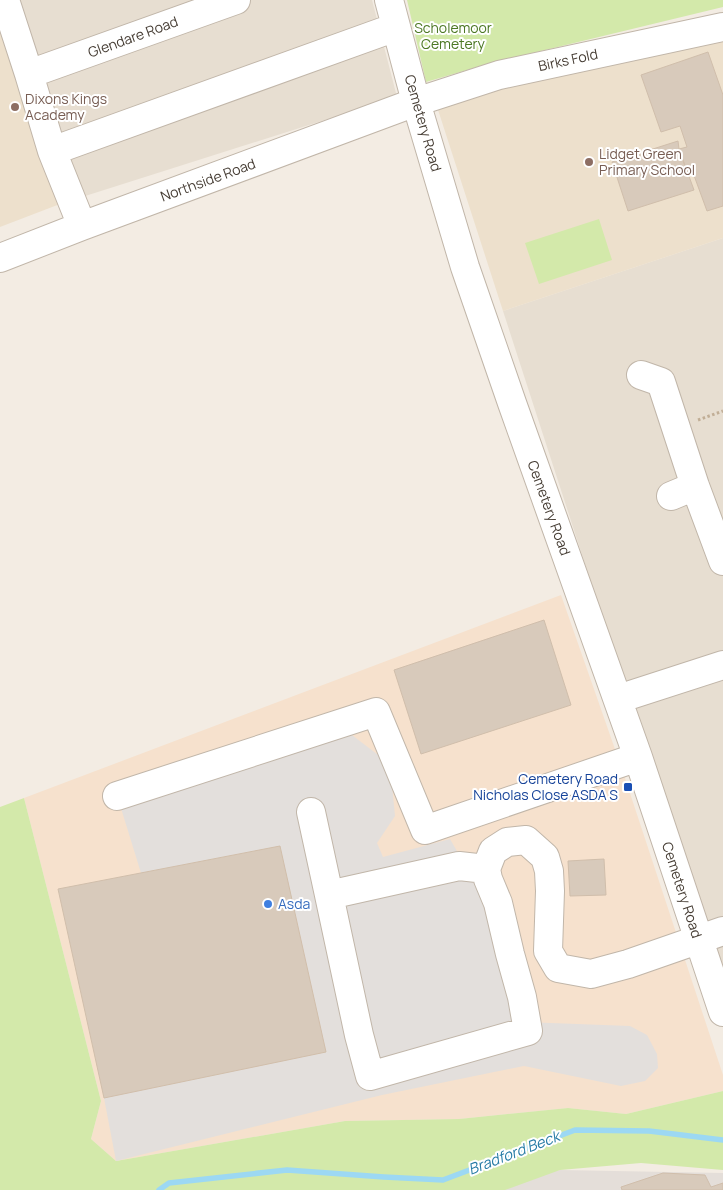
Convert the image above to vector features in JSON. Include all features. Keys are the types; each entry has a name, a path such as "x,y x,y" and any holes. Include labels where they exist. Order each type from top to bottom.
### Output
{"street":[{"name":"Glendare Road","path":"29,74 236,0"},
{"name":"Cemetery Road","path":"389,0 416,102 465,267 638,757 711,935 723,1012"},
{"path":"7,1 52,151 82,226"},
{"path":"52,151 396,27"},
{"name":"Birks Fold","path":"416,102 499,75 723,27"},
{"name":"Northside Road","path":"0,258 416,102"},
{"path":"641,375 661,382 677,427 684,491 723,561"},
{"path":"618,699 723,665"},
{"path":"117,796 376,712 425,830 638,757"},
{"path":"311,812 359,1036 370,1076 528,1031 522,997 498,903 486,870 493,851 507,842 526,840 545,857 549,871 550,891 548,951 558,968 591,974 628,964 711,935"},
{"path":"329,895 459,866 486,870"}],"path":[{"path":"677,427 723,411"}],"shaded area":[{"path":"0,0 372,0 397,97 60,204"},
{"name":"Dixons Kings Academy","path":"0,10 60,204 0,227"},
{"name":"Lidget Green Primary School","path":"723,21 723,238 503,311 430,85"},
{"path":"723,238 723,990 503,311"},
{"path":"561,595 623,772 723,1075 723,1091 626,1114 568,1108 459,1119 345,1121 116,1161 91,1139 101,1101 24,798"},
{"path":"348,732 390,764 395,816 377,843 383,857 450,839 506,936 524,1022 630,1026 647,1035 657,1054 658,1068 645,1081 621,1086 524,1066 382,1095 116,1161 104,1098 326,1052 280,846 141,873 120,805"},
{"path":"560,1170 723,1173 723,1190 439,1190"}],"green space":[{"name":"Scholemoor Cemetery","path":"407,0 723,0 723,7 491,63 426,82"},
{"path":"599,219 612,260 539,284 525,243"},
{"path":"24,798 101,1101 91,1139 116,1161 345,1121 459,1119 568,1108 626,1114 723,1091 723,1170 641,1163 560,1170 505,1190 0,1190 0,807"}],"building":[{"path":"708,52 723,95 723,206 707,211 692,170 687,172 679,149 687,147 680,126 661,132 641,75"},
{"path":"678,141 679,149 694,190 628,211 612,162"},
{"path":"544,620 571,705 421,754 394,670"},
{"path":"280,846 326,1052 104,1098 58,889"},
{"path":"604,859 606,895 570,896 568,861"},
{"path":"663,1173 705,1175 711,1187 723,1183 723,1190 622,1190 621,1187"}],"waterway":[{"name":"Bradford Beck","path":"159,1190 169,1183 287,1170 443,1180 575,1130 649,1131 723,1140"}],"place":[{"name":"Dixons Kings Academy","path":"15,107"},
{"name":"Lidget Green Primary School","path":"589,162"},
{"name":"Cemetery Road Nicholas Close ASDA S","path":"628,787"},
{"name":"Asda","path":"268,904"}]}
